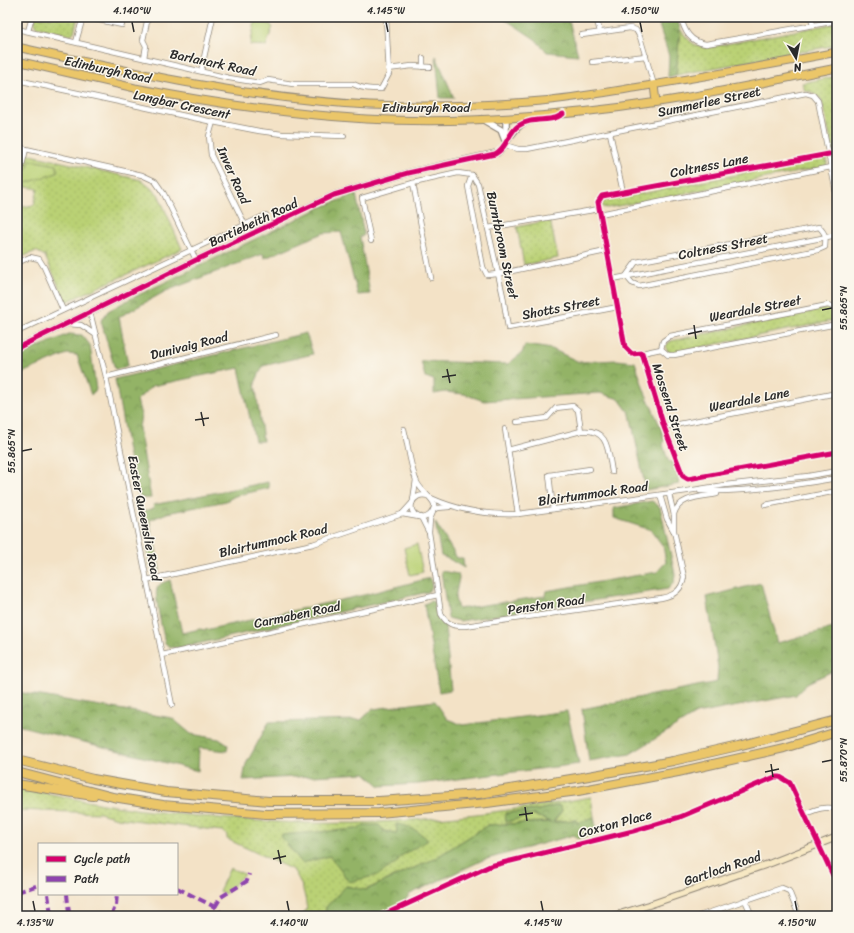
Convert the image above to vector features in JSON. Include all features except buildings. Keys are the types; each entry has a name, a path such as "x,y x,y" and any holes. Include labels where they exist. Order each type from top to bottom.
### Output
{"highway":[{"path":"802,730 837,716"},
{"path":"17,760 63,773 166,792 269,801 379,801 479,794 583,777 673,761 802,730 837,720"},
{"path":"17,772 113,797 163,805 266,814 379,813 487,803 578,791 678,772 784,748 837,732"},
{"path":"17,754 63,773"},
{"path":"17,784 87,796 113,797"}],"main road":[{"name":"Edinburgh Road","path":"17,48 140,75 254,94 316,101 379,105 460,105 543,101 740,71 837,52"},
{"name":"Edinburgh Road","path":"17,61 136,88 248,107 367,119 439,120 506,118 563,114 656,102 837,68"},
{"path":"654,85 656,102"},
{"path":"506,118 507,103"},
{"name":"Gartloch Road","path":"613,916 771,863 837,837"}],"street":[{"path":"28,31 32,17"},
{"path":"76,42 84,17 122,25"},
{"path":"113,23 114,17"},
{"path":"144,58 146,46 143,40 148,17"},
{"path":"201,71 213,17"},
{"path":"301,17 308,17"},
{"name":"Barlanark Road","path":"17,28 229,78 260,83 268,80 293,84 353,84 368,89 381,89 389,74 386,17"},
{"path":"596,17 600,32"},
{"path":"682,17 686,32 690,37 701,44 837,21"},
{"path":"811,17 812,25"},
{"path":"582,35 630,28 636,30 640,37 654,85"},
{"path":"592,62 646,56"},
{"path":"423,58 423,67"},
{"path":"388,69 412,66 430,67"},
{"name":"Langbar Crescent","path":"17,80 212,122 282,134 344,136"},
{"name":"Summerlee Street","path":"505,144 518,149 527,150 806,93 813,95 818,101 828,154 836,183 837,198"},
{"path":"505,144 516,127 523,123 539,119 555,118 563,114"},
{"path":"505,144 506,118"},
{"path":"482,119 501,130 505,144"},
{"name":"Inver Road","path":"212,122 209,136 211,155 250,235"},
{"path":"610,133 623,192"},
{"name":"Bartiebeith Road","path":"17,348 196,260 334,196 408,173 494,154 505,144"},
{"path":"17,147 142,175 155,181 164,194 196,260"},
{"path":"17,186 26,149"},
{"name":"Coltness Lane","path":"598,202 602,196 828,154"},
{"name":"Coltness Lane","path":"488,228 599,211 831,167"},
{"path":"371,241 362,198 413,183 458,173 472,175"},
{"name":"Burntbroom Street","path":"472,175 478,184 503,296 508,328"},
{"name":"Burntbroom Street","path":"472,175 468,186 483,267 487,275 498,274"},
{"path":"413,183 431,278"},
{"name":"Mossend Street","path":"598,202 606,251 626,347 632,354 642,353 664,427 682,476 688,479 837,452"},
{"name":"Bartiebeith Road","path":"17,332 266,215"},
{"path":"818,227 826,237 825,247 818,250 639,286 632,283 626,276 636,262 818,227"},
{"name":"Coltness Street","path":"613,279 837,235"},
{"path":"498,274 606,251"},
{"path":"17,263 30,257 39,259 63,310"},
{"name":"Weardale Street","path":"661,349 664,341 670,336 828,305 837,308"},
{"name":"Shotts Street","path":"508,328 618,307"},
{"name":"Easter Queenslie Road","path":"90,312 106,377 172,705"},
{"path":"642,353 661,349 668,355 674,355 832,325 837,322"},
{"path":"66,324 81,325 96,336"},
{"name":"Dunivaig Road","path":"106,377 276,335"},
{"name":"Weardale Lane","path":"664,427 837,393"},
{"path":"517,422 547,418 556,408 573,406 578,410 581,431"},
{"path":"404,429 416,480 421,490 429,497 434,505 430,520 429,532"},
{"path":"505,429 518,514"},
{"path":"508,450 581,431 595,432 603,438 608,449 612,472"},
{"path":"553,509 549,475 590,468"},
{"name":"Blairtummock Road","path":"429,497 454,506 498,513 518,514 670,494 725,485 782,479 837,470"},
{"name":"Blairtummock Road","path":"687,491 726,492 796,485 837,478"},
{"path":"416,480 412,509 413,513 420,517 429,532"},
{"path":"765,505 837,491"},
{"path":"674,515 679,505 688,499 726,492"},
{"name":"Penston Road","path":"429,532 441,614 450,625 461,626 669,596 677,592 683,583 683,571 674,531 674,515 670,494"},
{"path":"412,502 420,495 429,497"},
{"name":"Penston Road","path":"660,495 667,519 674,531"},
{"name":"Blairtummock Road","path":"402,514 412,502"},
{"name":"Blairtummock Road","path":"433,511 441,507 454,506"},
{"path":"420,517 427,517 433,511"},
{"name":"Blairtummock Road","path":"146,580 313,544 402,514 420,517"},
{"name":"Carmaben Road","path":"162,655 438,596"},
{"name":"Coxton Place","path":"381,916 490,866 633,831 680,817 775,777 780,777 790,783 837,883"},
{"path":"805,814 819,808 830,807 837,809"},
{"path":"699,916 707,915 745,900 785,888 789,890 799,916"},
{"path":"745,900 752,916"}],"green space":[{"path":"36,17 78,17 74,32 70,35 37,27 34,24"},
{"path":"502,17 568,17 578,55 547,52 535,39"},
{"path":"658,17 677,17 680,29 676,75 668,77 669,56 659,25"},
{"path":"255,22 270,24 273,28 266,46 250,45"},
{"path":"837,23 837,45 676,75 680,29 687,38 696,45 711,47"},
{"path":"436,56 454,98 440,98"},
{"path":"837,76 837,166 821,99 812,92 805,91 802,83"},
{"path":"27,154 141,180 158,194 182,249 66,302 45,256 36,251 17,259 17,208 34,205 38,189 20,186"},
{"path":"822,158 827,159 827,164 825,167 607,208 603,207 602,204 605,201"},
{"path":"30,160 57,165 57,173 23,184"},
{"path":"356,194 364,235 360,237 370,294 358,295 341,232 323,233 265,258 263,254 166,291 119,317 128,365 120,369 115,369 101,321 108,311 322,207"},
{"path":"550,220 558,258 524,265 517,227"},
{"path":"823,309 837,312 837,319 672,353 668,352 666,348 667,344 671,341"},
{"path":"306,333 313,354 263,366 255,383 263,441 255,441 239,368 152,386 137,400 141,415 139,428 151,498 143,498 138,494 135,490 115,379"},
{"path":"69,334 82,335 90,345 96,390 91,395 77,355 67,354 17,375 17,358"},
{"path":"525,345 552,349 579,362 617,360 635,362 644,390 661,428 664,440 663,445 668,460 670,462 675,462 679,484 646,490 630,414 619,399 600,393 484,401 464,394 445,392 434,394 434,380 425,377 421,361 508,364 522,353"},
{"path":"268,482 269,488 235,496 226,501 167,513 150,520 152,536 144,536 142,517 144,511 154,508 153,505"},
{"path":"652,501 660,507 675,574 674,582 668,589 460,621 448,618 441,571 458,574 459,578 455,598 458,609 545,596 546,591 657,572 666,562 663,546 651,530 614,518 614,508"},
{"path":"435,522 457,558 463,558 464,568 441,556"},
{"path":"155,543 160,571 154,571 150,567 147,548 149,544"},
{"path":"417,544 423,572 410,575 404,548"},
{"path":"430,578 432,587 428,592 179,648 170,647 165,643 156,593 159,585 170,580 182,633 200,629 205,630 368,594"},
{"path":"761,583 777,643 837,627 837,669 807,683 796,695 696,714 630,754 589,761 582,709 717,682 718,667 707,597"},
{"path":"431,601 435,603 437,613 445,626 451,690 439,692 424,604"},
{"path":"17,692 172,718 191,734 219,739 228,745 227,751 199,748 198,771 17,725"},
{"path":"435,701 447,719 463,725 567,711 579,764 418,784 380,786 365,773 243,780 246,764 269,722 361,720 373,709"},
{"path":"17,787 134,809 255,821 359,823 417,820 504,811 591,797 594,817 577,823 576,820 553,821 558,805 539,810 506,813 506,821 534,815 551,821 488,825 434,859 365,890 346,886 326,907 325,916 302,916 307,909 303,889 293,870 227,839 227,835 222,831 117,818 100,813 17,810"},
{"path":"558,805 561,807 562,811 553,822 576,820 578,823 594,817 597,833 578,839 574,835 483,860 410,894 403,903 375,916 325,916 326,907 346,886 366,890 434,859 488,825 551,822 534,815 506,822 505,813 539,810"},
{"path":"396,824 413,829 428,840 401,856 396,863 378,875 349,882 330,856 302,863 280,835 356,829 365,825 379,825 384,831 397,833"},
{"path":"230,868 244,874 225,894 219,891"}],"marked path":[{"path":"215,907 221,897 247,881 249,874"},
{"path":"17,892 38,885"},
{"path":"178,888 215,907 219,910 222,916"},
{"path":"48,895 51,914"},
{"path":"67,895 69,913"},
{"path":"111,916 116,905 117,895"}],"cycle path":[{"path":"17,348 194,261 334,195 408,173 495,154 502,148 512,132 523,123 555,118 563,114"},
{"path":"829,154 602,196 598,202 625,347 632,354 642,353 664,427 683,476 688,479 837,452"},
{"path":"381,916 490,866 633,831 680,817 775,777 780,777 790,783 837,884"}]}
